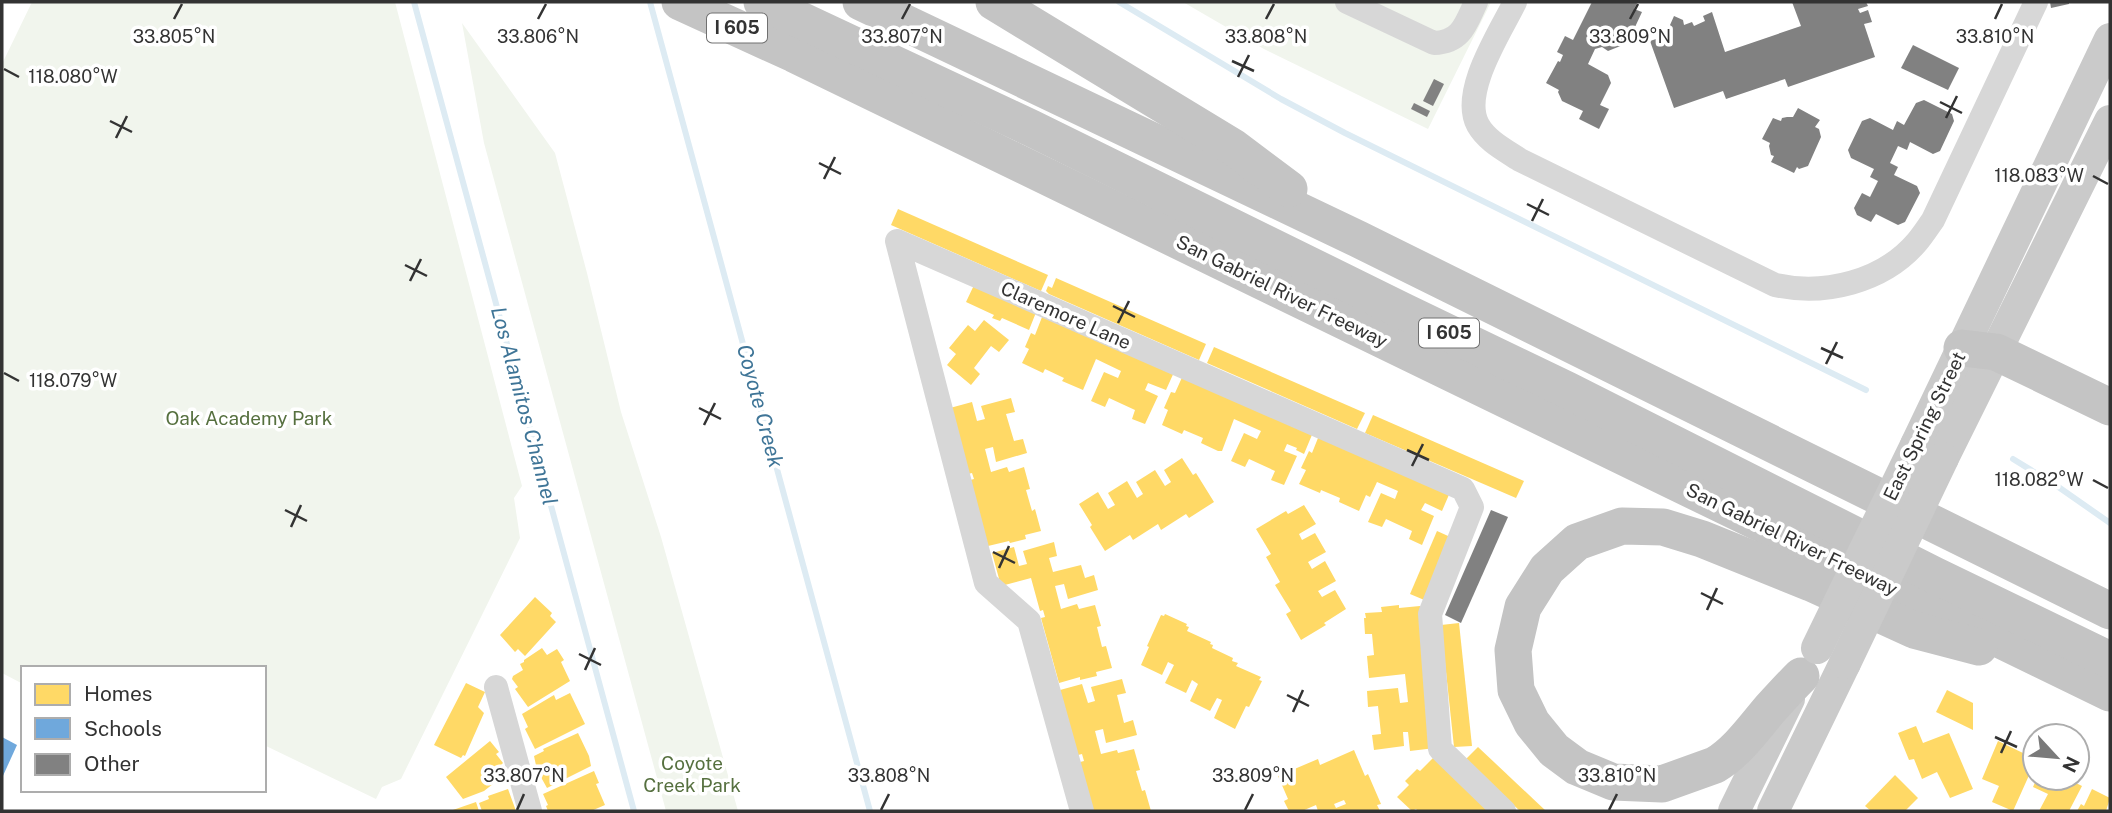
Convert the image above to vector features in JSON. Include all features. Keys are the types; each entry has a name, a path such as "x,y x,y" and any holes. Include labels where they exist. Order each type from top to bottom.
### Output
{"highway":[{"name":"San Gabriel River Freeway","path":"680,2 794,54 2110,693"},
{"name":"I 605","path":"861,2 1358,239 2110,611"},
{"path":"994,2 1233,147 1358,239"},
{"name":"I 605","path":"781,5 1359,272 2110,643"},
{"name":"I 605","path":"781,5 1567,390 1934,575 2110,660"},
{"path":"1979,350 2110,407"},
{"path":"1668,811 1613,782 1577,767 1554,750 1532,723 1516,690 1513,650 1523,607 1546,569 1577,542 1622,526 1663,527 1702,539 1811,583 1914,630 2055,666"},
{"path":"1613,782 1662,784 1715,765 1753,731 1809,662"}],"main road":[{"name":"East Spring Street","path":"1734,811 1809,662 1929,452 1979,350 2110,39"},
{"name":"East Spring Street","path":"1979,350 2110,121"},
{"name":"East Spring Street","path":"1773,811 1845,663 1929,452"}],"street":[{"path":"1347,2 1434,43 1445,42 1461,32 1476,2"},
{"path":"1516,2 1482,70 1474,95 1475,117 1488,137 1520,160 1774,285 1802,289 1826,288 1854,282 1900,258 1916,243 1933,219 2036,2"},
{"name":"Claremore Lane","path":"1082,811 1029,621 986,583 897,241 1463,488 1472,507 1430,614 1440,749 1504,811"},
{"path":"496,687 530,811"}],"green space":[{"name":"Oak Academy Park","path":"32,2 395,2 522,486 514,498 520,538 401,779 382,787 376,799 266,746 266,666 21,666 21,683 2,673 2,64"},
{"path":"1183,2 1491,2 1428,129 1264,49"},
{"name":"Coyote Creek Park","path":"462,23 555,153 621,412 661,537 738,811 666,811 484,143"}],"building: Homes":[{"path":"898,209 1048,275 1041,291 891,225"},
{"path":"1056,278 1206,344 1199,360 1049,294 1046,291 1048,286 1052,288"},
{"path":"975,283 1037,310 1029,330 1002,318 1000,321 992,318 994,315 966,302"},
{"path":"1044,312 1175,370 1166,390 1148,383 1145,390 1158,396 1145,424 1132,419 1135,410 1109,398 1105,407 1091,401 1104,372 1118,378 1121,371 1096,359 1083,390 1062,381 1064,378 1045,369 1043,373 1022,363 1029,349 1025,347 1031,333 1035,335"},
{"path":"984,320 1009,340 999,352 991,346 974,368 980,374 971,385 947,365 956,354 949,348 968,325 975,331"},
{"path":"1214,347 1365,413 1357,429 1207,363"},
{"path":"1184,373 1314,430 1304,454 1287,444 1284,451 1297,456 1284,485 1271,480 1275,471 1249,459 1245,467 1231,461 1244,433 1257,439 1261,431 1234,419 1222,451 1218,451 1201,443 1203,438 1184,430 1182,434 1162,425 1168,410 1164,408 1171,392 1175,393"},
{"path":"1011,398 1015,412 1006,414 1014,441 1023,439 1027,453 996,462 993,447 985,449 991,472 1007,467 1009,472 1024,467 1030,489 1026,490 1041,531 1025,535 1026,539 988,546 970,480 974,479 972,473 968,474 950,408 972,402 977,421 985,419 981,406"},
{"path":"1373,415 1524,481 1516,498 1365,433"},
{"path":"1320,433 1451,490 1442,511 1425,503 1421,510 1434,516 1422,545 1409,539 1412,531 1386,519 1382,527 1368,522 1381,493 1395,499 1398,491 1377,482 1370,497 1366,495 1359,511 1339,502 1340,498 1299,484 1306,470 1301,468 1309,451 1312,453"},
{"path":"1182,458 1193,475 1196,473 1214,502 1189,518 1186,514 1161,530 1158,524 1133,540 1130,535 1105,551 1079,504 1098,492 1108,509 1115,505 1108,493 1127,481 1137,498 1143,494 1136,482 1155,470 1165,486 1171,482 1164,470"},
{"path":"1304,505 1316,524 1299,534 1302,540 1315,533 1326,552 1308,562 1312,569 1325,561 1336,581 1318,591 1322,597 1335,590 1346,609 1301,640 1286,614 1291,611 1275,585 1280,582 1266,557 1271,554 1256,529 1286,511 1288,514"},
{"path":"1437,531 1457,540 1429,602 1410,594"},
{"path":"1054,542 1057,556 1049,558 1053,572 1081,565 1085,578 1094,575 1098,590 1068,599 1064,584 1055,586 1061,609 1077,604 1079,609 1095,605 1101,626 1097,627 1102,647 1106,646 1112,668 1096,672 1097,676 1059,683 1041,618 1045,617 1043,610 1040,611 1031,578 1001,586 992,553 1014,547 1019,566 1027,564 1023,551"},
{"path":"535,597 552,613 550,616 556,622 525,656 518,649 515,652 500,635"},
{"path":"1399,605 1399,608 1420,606 1435,748 1410,751 1408,732 1403,732 1404,746 1374,750 1372,735 1381,734 1378,706 1368,707 1367,691 1398,688 1400,703 1408,702 1405,674 1369,678 1367,656 1374,655 1372,634 1365,634 1364,618 1365,613 1382,612 1381,607"},
{"path":"1165,614 1187,624 1187,631 1211,642 1212,648 1233,658 1232,661 1238,663 1236,666 1261,677 1259,680 1262,681 1249,707 1246,706 1235,729 1214,718 1222,700 1217,698 1210,711 1190,701 1198,684 1192,680 1186,693 1165,683 1174,665 1168,662 1162,675 1141,665 1161,615"},
{"path":"1459,623 1472,746 1454,747 1441,625"},
{"path":"542,648 547,655 557,649 564,660 561,662 570,681 528,707 515,689 518,687 512,679 523,670 520,664"},
{"path":"1122,679 1126,693 1117,695 1124,723 1133,720 1137,735 1106,743 1103,729 1095,731 1101,754 1134,749 1140,770 1136,771 1151,811 1093,811 1080,762 1084,761 1082,754 1078,755 1060,690 1082,684 1088,703 1095,701 1091,687"},
{"path":"466,683 485,692 478,707 484,713 465,756 461,758 434,745"},
{"path":"1947,690 1973,703 1973,730 1936,712"},
{"path":"570,693 585,724 535,749 525,729 528,727 522,714 554,695 556,700"},
{"path":"1916,726 1923,743 1949,733 1973,789 1950,798 1937,772 1922,779 1914,759 1909,760 1898,733"},
{"path":"578,733 591,766 547,788 537,770 534,756"},
{"path":"490,741 499,752 496,754 507,773 484,791 463,799 446,777"},
{"path":"1998,741 2021,752 2022,792 2013,811 1992,802 1999,786 1982,779"},
{"path":"1478,747 1546,811 1520,811 1465,760"},
{"path":"1354,750 1381,804 1377,805 1380,811 1318,811 1316,805 1302,811 1289,811 1284,801 1288,799 1278,776 1318,759 1320,765","holes":["1344,800 1346,804 1336,808 1334,804"]},
{"path":"1435,756 1493,811 1412,811 1397,797 1409,785 1405,781"},
{"path":"594,771 605,805 591,811 548,811 543,794"},
{"path":"1895,775 1918,798 1905,811 1871,811 1865,806"},
{"path":"508,789 516,811 482,811 479,803 489,799 488,796"},
{"path":"2092,789 2110,798 2106,811 2077,811 2081,804 2084,806"},
{"path":"2044,792 2079,792 2069,811 2039,811 2048,794"},
{"path":"476,802 479,811 450,811"}],"building: Schools":[{"path":"2,737 17,745 2,778"}],"building: Other":[{"path":"1592,2 1635,2 1637,3 1634,9 1642,12 1629,40 1608,51 1602,47 1595,49 1588,64 1608,75 1611,83 1600,105 1609,109 1599,129 1579,119 1583,111 1562,101 1559,90 1546,83 1563,55 1557,52 1565,36 1573,40"},
{"path":"1792,2 1866,2 1868,6 1858,9 1860,13 1868,10 1872,22 1864,24 1875,57 1788,87 1785,79 1726,99 1723,91 1674,108 1650,41 1665,36 1663,32 1672,29 1670,25 1674,16 1683,20 1684,25 1692,22 1694,26 1705,21 1703,16 1712,12 1725,52 1801,26"},
{"path":"2050,2 2069,2 2069,4 2051,8"},
{"path":"1913,45 1959,68 1948,90 1901,68"},
{"path":"1434,79 1444,84 1433,106 1423,101"},
{"path":"1924,100 1952,114 1954,121 1940,151 1933,154 1910,142 1907,150 1898,146 1890,163 1898,167 1894,175 1917,186 1920,193 1905,222 1898,225 1876,214 1871,222 1857,215 1854,208 1862,193 1870,197 1878,181 1870,177 1874,169 1851,158 1848,150 1862,121 1870,118 1893,130 1897,121 1904,125 1916,103"},
{"path":"1414,103 1430,111 1427,117 1411,109"},
{"path":"1798,108 1820,120 1815,127 1819,129 1821,137 1808,166 1799,169 1797,167 1794,173 1771,162 1774,156 1771,155 1770,143 1762,139 1773,118 1781,121 1782,118 1793,117"},
{"path":"1491,510 1508,517 1461,623 1445,615"}],"waterway":[{"name":"Los Alamitos Channel","path":"414,2 634,811"},
{"name":"Coyote Creek","path":"650,2 870,811"},
{"path":"1119,2 1281,99 1345,133 1866,390"},
{"path":"2013,459 2110,523"}]}
